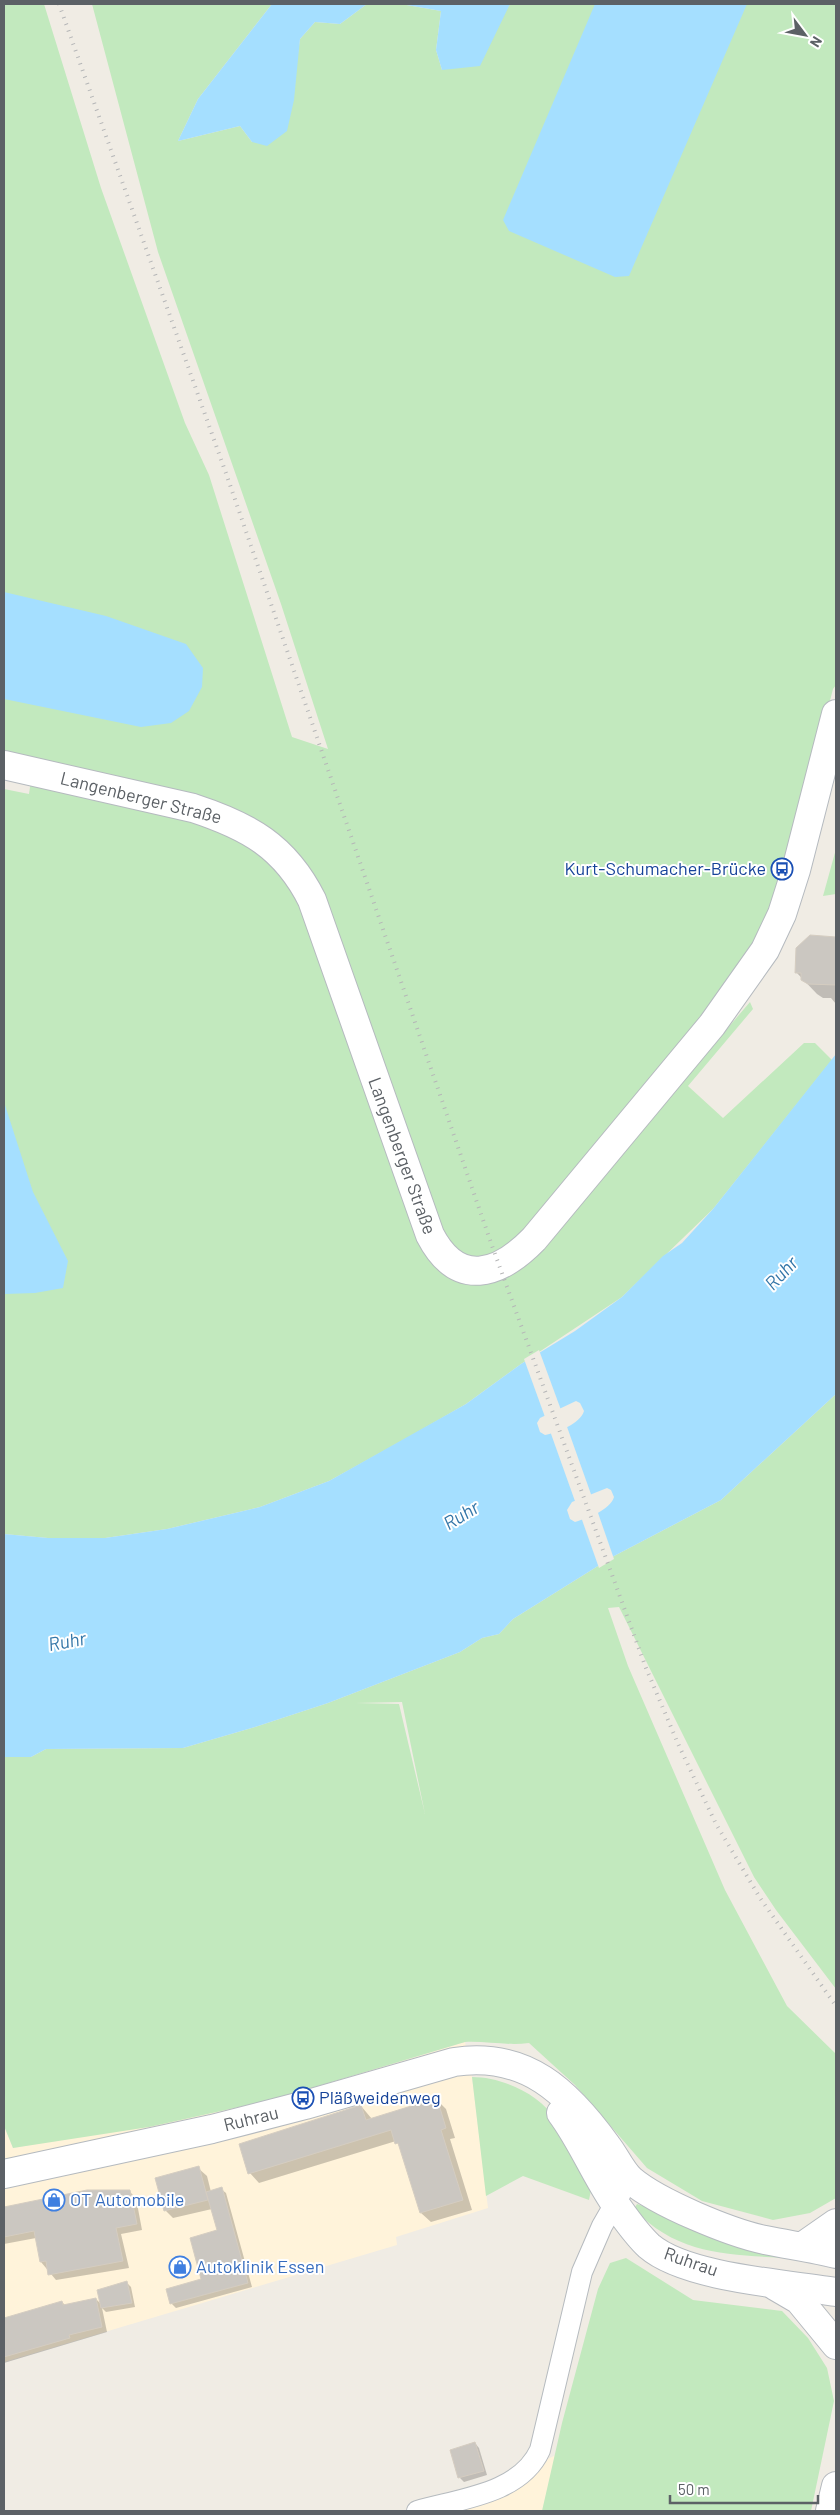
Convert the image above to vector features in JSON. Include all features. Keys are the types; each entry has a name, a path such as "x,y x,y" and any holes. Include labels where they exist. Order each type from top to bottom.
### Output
{"main road":[{"name":"Langenberger Straße","path":"4,764 193,808 234,823 253,833 283,856 297,872 312,900 430,1236 444,1256 456,1265 472,1270 488,1271 510,1261 534,1239 712,1025 765,950 782,914 796,870 836,714"},
{"name":"Ruhrau","path":"4,2174 212,2129 305,2105 454,2062 469,2059 492,2061 537,2074 570,2100 630,2179 692,2214 764,2240 803,2246 836,2254"},
{"name":"Ruhrau","path":"524,2070 542,2087 570,2125 614,2203 650,2247 673,2260 705,2270 769,2283 836,2292"},
{"path":"803,2246 836,2223"},
{"name":"Ruhrau","path":"769,2283 799,2300 836,2345"},
{"path":"830,2511 836,2486"}],"street":[{"path":"417,2511 509,2483 534,2463 540,2450 582,2272 602,2226 630,2179"}],"shaded area":[{"path":"465,2042 472,2077 488,2208 396,2237 397,2245 4,2362 4,2126 13,2148 275,2099"},
{"path":"556,2455 542,2511 425,2511 533,2466"}],"green space":[{"path":"4,4 44,4 101,188 185,423 209,475 292,737 328,749 281,604 158,252 92,4 272,4 198,99 178,141 240,126 252,142 296,67 300,39 315,22 340,24 367,4 401,4 441,11 436,50 442,70 505,12 510,4 836,4 836,685 833,689 778,902 733,984 562,1194 497,1257 522,1268 750,1002 753,1009 688,1086 723,1118 804,1043 815,1043 832,1060 713,1209 622,1297 521,1364 466,1404 329,1481 260,1507 167,1529 105,1538 48,1538 4,1534 4,789 29,794 34,759 4,752"},
{"path":"836,849 836,894 823,896"},
{"path":"836,1394 836,1989 776,1910 754,1877 619,1607 608,1608 628,1666 725,1890 787,2006 836,2054 836,2198 810,2213 773,2220 702,2201 647,2168 575,2085 529,2043 465,2042 275,2099 149,2127 13,2148 4,2126 4,1757 31,1757 46,1749 183,1748 328,1703 460,1652 482,1638 499,1634 513,1619 614,1556 721,1500","holes":["402,1702 425,1814 399,1704 356,1703"]},
{"path":"472,2077 496,2080 508,2084 530,2095 549,2111 575,2154 591,2190 589,2200 523,2176 486,2196"},
{"path":"637,2204 800,2259 732,2254 690,2245 671,2237 652,2225 634,2209"},
{"path":"626,2258 693,2300 782,2311 808,2338 827,2368 834,2401 811,2511 542,2511 562,2423 598,2289 610,2263"}],"water":[{"path":"272,4 367,4 340,24 315,22 300,39 294,100 287,131 267,146 252,142 240,126 178,141 198,99"},
{"path":"401,4 510,4 480,66 442,70 436,50 441,11"},
{"path":"595,4 747,4 629,276 615,277 509,231 503,220"},
{"path":"4,592 106,616 186,644 203,668 202,687 189,711 171,723 141,727 4,699"},
{"name":"Ruhr","path":"836,1054 836,1394 721,1500 614,1556 513,1619 499,1634 482,1638 460,1652 328,1703 183,1748 46,1749 31,1757 4,1757 4,1534 48,1538 105,1538 167,1529 260,1507 329,1481 466,1404 521,1364 575,1331 622,1297 663,1256 682,1243 713,1209","holes":["576,1401 580,1403 584,1411 578,1420 556,1432 545,1435 540,1432 537,1423 540,1418","607,1488 611,1490 614,1497 608,1506 598,1513 575,1522 570,1519 567,1510 572,1502"]},
{"path":"4,1102 33,1192 68,1261 63,1288 35,1293 4,1294"}],"pier":[{"path":"539,1350 561,1410 545,1417 524,1359"},
{"path":"566,1424 592,1497 576,1504 550,1431"},
{"path":"597,1510 614,1559 599,1568 581,1517"}],"building":[{"path":"810,935 836,937 836,985 808,984 801,980 801,973 795,973 796,948"},
{"path":"437,2098 446,2128 441,2130 463,2200 420,2213 398,2143 395,2144 391,2130 248,2174 239,2144 361,2105 366,2120"},
{"path":"199,2166 208,2200 164,2211 155,2178"},
{"path":"222,2187 248,2283 170,2304 166,2289 201,2279 190,2238 217,2230 206,2192"},
{"path":"87,2190 130,2190 137,2224 116,2228 123,2261 48,2275 46,2261 40,2262 34,2231 4,2237 4,2207"},
{"path":"127,2281 132,2303 101,2308 97,2290"},
{"path":"96,2298 102,2327 69,2335 70,2338 4,2357 4,2318 62,2301 63,2305"},
{"path":"475,2442 484,2471 458,2478 450,2450"}],"railway":[{"path":"59,4 228,479 491,1243 646,1668 679,1746 716,1824 760,1898 836,2006"}],"place":[{"name":"Kurt-Schumacher-Brücke","path":"782,869"},
{"name":"Pläßweidenweg","path":"303,2098"},
{"name":"OT Automobile","path":"54,2200"},
{"name":"Autoklinik Essen","path":"180,2267"}]}
